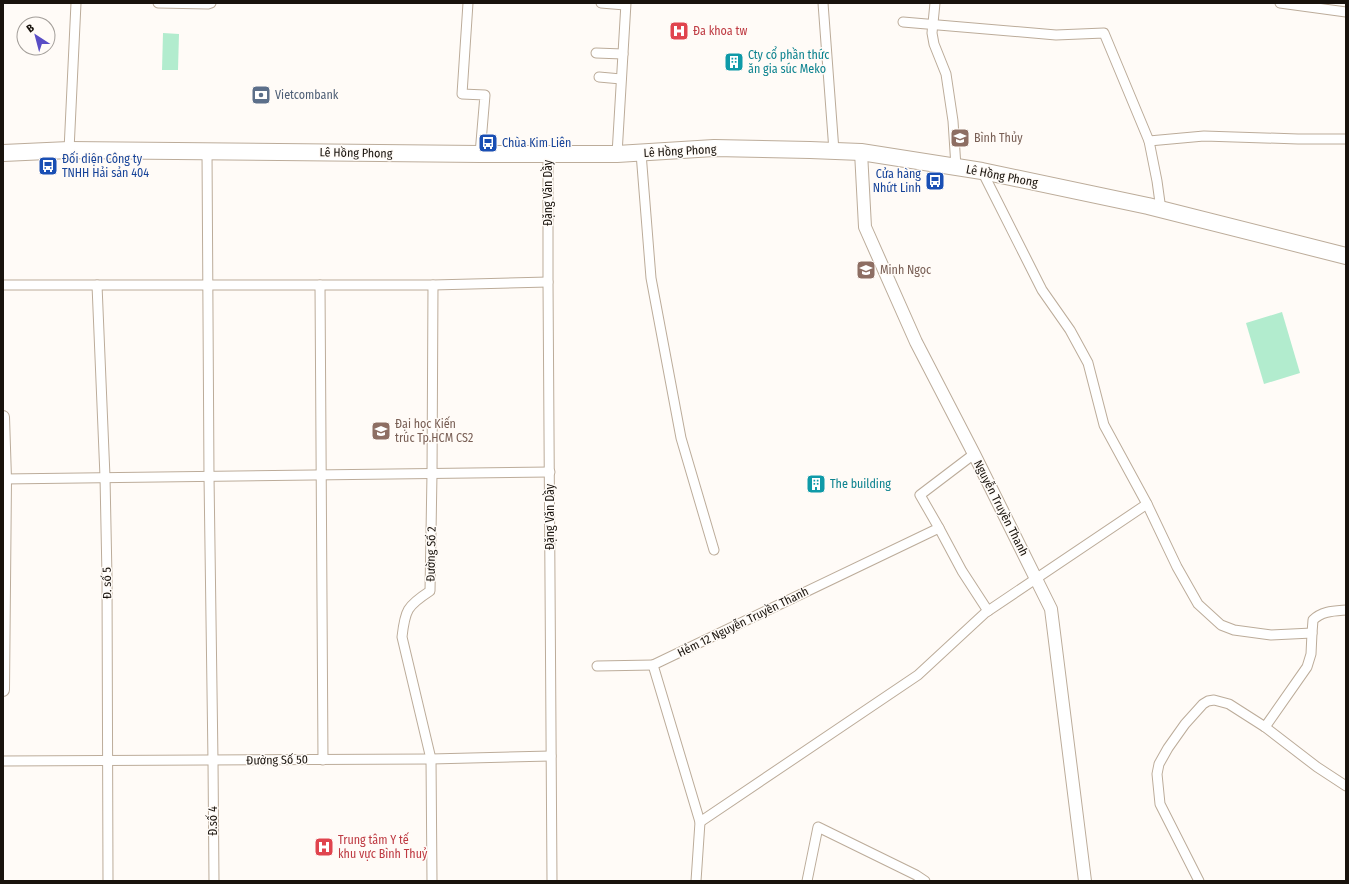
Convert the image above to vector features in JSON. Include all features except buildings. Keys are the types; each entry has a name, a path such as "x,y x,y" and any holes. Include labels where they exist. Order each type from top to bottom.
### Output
{"highway":[{"name":"Lê Hồng Phong","path":"3,152 69,150 617,154 714,148 861,152 982,171 1161,210 1346,256"}],"street":[{"path":"69,150 76,3"},
{"path":"158,3 211,3"},
{"path":"468,3 462,94 485,95 480,154"},
{"path":"600,3 626,4 617,154"},
{"path":"823,3 834,151"},
{"path":"935,3 932,25 934,44 946,74 953,121 956,167"},
{"path":"1280,3 1346,12"},
{"path":"903,22 1056,35 1104,33 1149,141 1161,210"},
{"path":"596,53 623,54"},
{"path":"599,77 621,79"},
{"path":"1149,141 1204,136 1346,139"},
{"name":"Đ.số 4","path":"207,152 214,881"},
{"name":"Nguyễn Truyền Thanh","path":"861,152 865,227 916,342 974,454 1051,609 1085,881"},
{"path":"641,153 651,278 681,438 714,550"},
{"name":"Đặng Văn Dầy","path":"548,154 552,881"},
{"path":"982,171 1042,290 1070,330 1088,363 1104,425 1147,504 1177,567 1198,604 1220,625 1234,630 1271,635 1312,633"},
{"path":"3,286 433,285 548,282"},
{"name":"Đ. số 5","path":"97,285 105,477 108,881"},
{"path":"320,285 323,760"},
{"name":"Đường Số 2","path":"432,881 431,759 402,637 404,617 413,602 430,591 433,285"},
{"path":"3,417 3,690"},
{"path":"974,454 920,495 962,572 988,611"},
{"path":"4,479 550,472"},
{"path":"700,822 918,675 988,611 1147,504"},
{"name":"Hẻm 12 Nguyễn Truyền Thanh","path":"653,665 939,528"},
{"path":"1266,727 1309,664 1313,620 1319,615 1325,613 1346,610"},
{"path":"597,666 653,665 700,822 696,881"},
{"path":"1199,881 1160,804 1157,774 1159,764 1168,748 1185,724 1203,704 1214,700 1228,704 1266,727 1317,767 1346,786"},
{"name":"Đường Số 50","path":"3,761 323,760 551,756"},
{"path":"807,881 818,826 916,875 925,881"}],"green space":[{"path":"163,33 179,34 178,70 162,70"},
{"path":"1282,312 1300,373 1264,384 1246,323"}],"place":[{"name":"Đa khoa tw","path":"679,31"},
{"name":"Cty cổ phần thức ăn gia súc Meko","path":"734,62"},
{"name":"Vietcombank","path":"261,95"},
{"name":"Bình Thủy","path":"960,138"},
{"name":"Chùa Kim Liên","path":"488,143"},
{"name":"Đối diện Công ty TNHH Hải sản 404","path":"48,166"},
{"name":"Cửa hàng Nhứt Linh","path":"935,181"},
{"name":"Minh Ngọc","path":"866,270"},
{"name":"Đại học Kiến trúc Tp.HCM CS2","path":"381,431"},
{"name":"The building","path":"816,484"},
{"name":"Trung tâm Y tế khu vực Bình Thuỷ","path":"324,847"}]}
